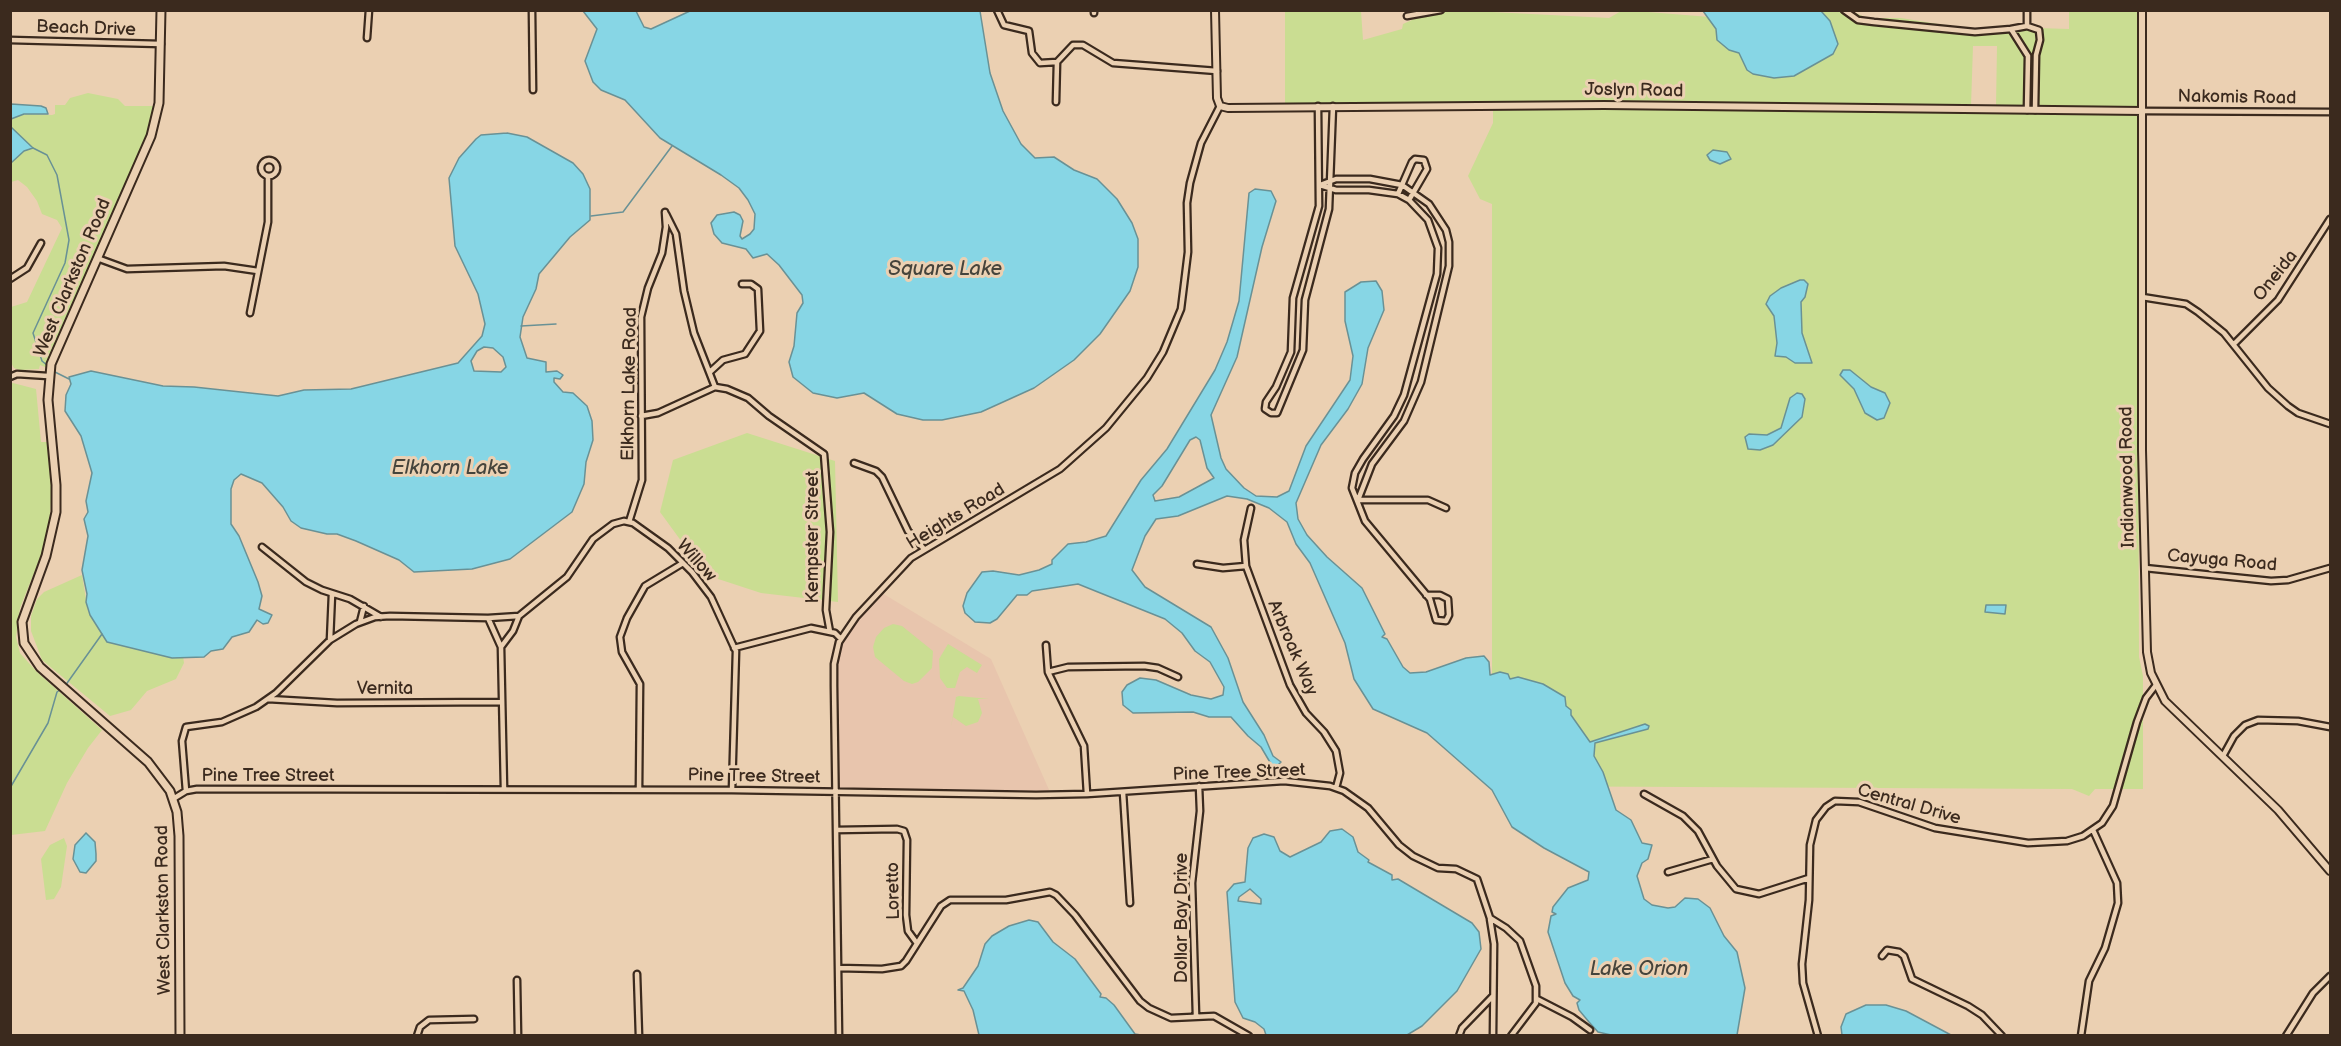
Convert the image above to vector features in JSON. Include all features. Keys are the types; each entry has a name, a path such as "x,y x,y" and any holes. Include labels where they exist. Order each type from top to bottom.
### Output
{"main road":[{"name":"West Clarkston Road","path":"161,10 156,120 142,159 55,351 48,376 56,512 51,539 22,622 24,643 40,667 148,762 170,791 177,812 179,836 180,1035"}],"street":[{"path":"368,38 369,10"},
{"path":"532,10 532,90"},
{"path":"996,10 1004,25 1029,31 1032,53 1040,63 1057,62"},
{"path":"1215,10 1217,98 1220,106"},
{"path":"1407,16 1441,10"},
{"path":"1844,10 1858,20 1874,22 1976,32 2027,26 2039,30 2035,111"},
{"path":"2027,10 2027,26"},
{"name":"Indianwood Road","path":"2142,10 2142,297 2147,652 2156,685 2171,707 2280,812 2331,871"},
{"path":"2011,29 2028,56 2026,110"},
{"name":"Beach Drive","path":"10,40 161,44"},
{"path":"1056,102 1057,62 1073,45 1083,45 1113,63 1217,71"},
{"name":"Joslyn Road","path":"1220,106 1604,105 2143,111"},
{"name":"Heights Road","path":"839,1035 834,664 841,639 887,583 911,558 1060,470 1106,428 1147,378 1163,352 1181,309 1188,252 1187,203 1190,183 1201,143 1220,106"},
{"path":"1318,106 1319,206 1293,298 1291,352 1276,387 1266,402 1265,409 1271,413 1277,413 1303,350 1305,300 1329,209 1332,106"},
{"name":"Nakomis Road","path":"2143,111 2331,112"},
{"path":"1398,194 1415,159 1424,160 1427,169 1409,201"},
{"path":"250,313 268,222 268,176"},
{"path":"1320,185 1336,179 1370,178 1402,185 1429,204 1446,230 1450,254 1449,266 1415,399 1404,421 1372,464 1358,500"},
{"path":"1320,185 1331,189 1398,194 1409,201 1428,220 1434,235 1439,260 1437,274 1404,395 1394,416 1355,474 1352,488 1365,521 1426,594 1436,620 1446,621 1449,615 1448,599 1440,595 1426,594"},
{"name":"Elkhorn Lake Road","path":"629,522 642,480 641,317 648,288 663,253 665,212 676,234 684,291 694,333 711,371"},
{"name":"Oneida","path":"2234,344 2278,300 2331,219"},
{"path":"10,279 27,268 41,243"},
{"path":"97,258 127,269 224,266 258,271"},
{"path":"641,416 658,413 716,387 711,371 723,360 745,354 760,331 758,289 751,284 742,284"},
{"path":"2142,297 2186,304 2209,320 2234,344 2268,388 2288,406 2298,413 2331,424"},
{"path":"10,377 17,374 48,376"},
{"name":"Kempster Street","path":"716,387 748,398 769,416 824,454 827,462 830,532 826,610 830,632"},
{"path":"1276,387 1285,393"},
{"path":"854,463 876,471 882,477 908,531 924,549"},
{"path":"1358,500 1428,500 1446,508"},
{"name":"Arbroak Way","path":"1251,508 1244,540 1246,566 1290,685 1306,712 1336,750 1340,773 1336,788"},
{"path":"501,647 513,631 519,616 567,577 593,539 613,524 629,522"},
{"name":"Willow","path":"629,522 663,544 683,563 710,595 734,648"},
{"path":"262,547 306,582 364,606 381,617"},
{"path":"639,790 640,684 622,652 620,637 627,618 645,586 683,563"},
{"path":"1197,564 1223,568 1246,566"},
{"name":"Cayuga Road","path":"2145,568 2271,581 2288,580 2331,568"},
{"path":"330,640 332,594"},
{"path":"360,622 364,606"},
{"path":"186,791 182,735 186,728 222,722 268,699 330,640 360,622 381,617 519,616"},
{"path":"488,618 501,647 504,789"},
{"path":"732,790 734,648 761,643 802,629 830,632 841,639"},
{"path":"1046,645 1048,672 1084,746 1087,794"},
{"path":"1048,672 1068,667 1152,666 1178,677"},
{"name":"Central Drive","path":"1816,1035 1803,983 1802,964 1813,828 1826,807 1835,801 1859,802 1910,821 1961,834 2028,843 2067,841 2093,830 2102,823 2113,806 2137,722 2146,698 2156,685"},
{"name":"Vernita","path":"268,699 337,703 501,702"},
{"path":"2223,756 2234,736 2245,725 2258,720 2298,721 2331,727"},
{"name":"Pine Tree Street","path":"173,799 186,791 504,789 1087,794 1284,781 1336,788"},
{"name":"Dollar Bay Drive","path":"1196,1016 1192,883 1200,811 1199,786"},
{"path":"1336,788 1357,798 1399,845 1413,856 1432,866 1456,869 1477,879 1490,918 1494,944 1493,1035"},
{"path":"1123,792 1130,903"},
{"path":"1644,794 1683,816 1698,831 1725,879 1736,888 1747,893 1772,891 1809,878"},
{"name":"Loretto","path":"836,830 897,829 904,831 906,837 906,915 908,931 916,942"},
{"path":"2081,1035 2089,981 2105,948 2118,903 2117,883 2093,830"},
{"path":"1668,872 1713,860"},
{"path":"838,968 882,969 901,966 906,962 916,942 941,906 950,900 1006,900 1050,892 1070,909 1140,1001 1149,1008 1171,1018 1214,1016 1249,1035"},
{"path":"1490,918 1520,941 1536,986 1536,999 1511,1035"},
{"path":"1882,956 1887,950 1899,952 1904,956 1912,979 1968,1006 1982,1015 2002,1035"},
{"path":"637,974 639,1035"},
{"path":"2286,1035 2313,993 2331,976"},
{"path":"517,980 518,1035"},
{"path":"1459,1035 1462,1028 1493,996"},
{"path":"1536,999 1572,1017 1590,1030"},
{"path":"417,1035 420,1027 429,1020 474,1019"}],"shaded area":[{"path":"882,593 991,659 1050,792 838,790 837,658 840,645 847,632"}],"green space":[{"path":"1453,10 1609,18 1623,10 1710,17 1707,11 1849,10 1867,18 1901,18 1969,29 2020,24 2038,28 2069,29 2069,11 2137,11 2139,657 2143,676 2143,789 2095,789 2089,796 2072,789 1492,786 1492,204 1480,199 1468,176 1493,123 1493,103 1285,103 1285,11 1361,11 1363,40 1402,29 1403,24 1423,15","holes":["1973,46 1997,46 1996,106 1971,106"]},
{"path":"88,93 118,99 125,106 155,106 151,124 47,364 45,367 40,365 39,369 20,370 14,368 10,361 11,307 27,302 62,228 57,220 42,214 37,201 27,187 18,180 11,182 11,116 52,115 55,114 55,105 65,105 70,98"},
{"path":"10,384 36,389 41,442 47,442 52,487 49,529 44,548 20,608 16,637 20,653 36,671 102,730 67,783 45,831 11,835"},
{"path":"747,433 835,461 838,602 761,593 706,575 660,512 673,460"},
{"path":"82,575 88,611 107,642 172,658 183,656 184,663 176,679 147,691 131,710 110,716 42,660 31,631 31,616 37,599 44,592"},
{"path":"893,624 902,626 933,651 932,668 918,682 912,684 904,681 875,657 873,647 876,637 884,628"},
{"path":"948,644 982,665 977,673 967,667 960,672 955,688 947,688 940,678 939,659"},
{"path":"956,697 989,699 978,699 982,713 978,722 966,726 953,717 951,727"},
{"path":"64,838 67,846 61,887 54,899 46,900 41,859 50,845"}],"water":[{"name":"Square Lake","path":"583,11 636,11 644,27 651,29 690,11 980,11 990,73 1003,111 1021,144 1035,158 1054,157 1074,170 1097,179 1117,199 1132,223 1138,239 1138,267 1130,291 1100,334 1074,360 1034,388 981,412 942,420 923,420 897,414 864,393 837,398 813,393 793,377 789,362 794,346 797,313 803,303 802,295 779,265 767,254 753,258 746,249 722,243 714,234 711,223 717,215 734,212 740,215 743,221 740,236 742,239 750,234 754,229 755,214 748,200 739,188 721,175 660,138 625,100 601,90 593,82 585,61 597,29"},
{"path":"1703,11 1821,11 1830,21 1838,44 1833,54 1794,76 1774,78 1753,74 1747,70 1739,53 1729,50 1717,40 1716,29"},
{"path":"11,104 41,106 46,108 48,114 24,114 11,119"},
{"path":"11,127 33,148 24,151 11,163"},
{"name":"Elkhorn Lake","path":"507,133 527,137 573,163 583,174 590,189 590,220 570,237 539,274 536,289 523,317 520,337 527,358 546,362 546,372 557,371 563,375 560,379 554,378 554,382 563,392 573,393 587,406 592,421 593,440 586,462 584,484 572,512 510,559 472,569 414,572 399,560 356,541 337,534 301,528 291,521 283,507 262,483 241,474 234,480 231,489 231,524 239,536 258,582 262,596 259,609 272,615 268,623 263,624 257,620 249,632 232,637 223,649 211,651 204,657 172,658 107,642 90,615 86,602 87,594 82,570 88,536 84,519 88,512 86,501 92,473 81,436 65,411 66,395 71,384 69,377 91,371 163,386 278,396 304,390 351,389 458,363 482,336 485,324 478,294 455,246 449,178 459,158 481,135","holes":["484,347 493,348 503,357 506,367 501,372 474,371 471,361 477,351"]},
{"path":"1713,150 1727,152 1731,159 1720,164 1710,160 1707,155"},
{"name":"Lake Orion","path":"1255,189 1271,191 1276,201 1262,247 1237,357 1211,415 1221,458 1226,469 1244,488 1256,496 1277,497 1289,491 1306,446 1350,380 1353,356 1345,321 1345,292 1361,282 1376,281 1382,291 1384,310 1368,348 1362,384 1348,409 1321,445 1296,503 1298,519 1307,535 1327,557 1362,588 1385,634 1382,637 1387,639 1403,667 1410,673 1426,672 1466,658 1484,656 1489,662 1490,675 1500,672 1508,674 1510,679 1518,677 1543,684 1565,697 1566,706 1571,710 1571,715 1590,742 1645,724 1649,726 1648,729 1595,743 1594,756 1603,772 1616,810 1631,820 1642,843 1652,845 1648,859 1642,863 1637,876 1644,899 1652,905 1668,908 1675,907 1685,898 1698,899 1710,908 1724,936 1737,952 1745,988 1737,1035 1611,1035 1598,1032 1589,1022 1579,1010 1577,1003 1580,1000 1573,996 1565,983 1548,932 1551,916 1556,914 1552,912 1553,907 1568,888 1588,880 1589,872 1544,848 1512,827 1492,790 1427,733 1373,709 1354,679 1345,643 1310,563 1296,544 1287,522 1269,508 1247,499 1227,496 1178,516 1156,519 1145,536 1132,570 1145,587 1211,627 1228,658 1243,702 1264,735 1273,756 1281,762 1274,769 1261,747 1231,717 1209,717 1193,712 1133,713 1123,705 1122,692 1127,685 1140,678 1156,680 1191,695 1211,699 1223,695 1224,687 1210,662 1195,651 1182,633 1165,619 1078,584 1017,595 997,619 990,623 975,622 965,613 963,606 967,593 982,572 993,571 1019,575 1039,570 1052,564 1052,560 1068,544 1106,536 1141,480 1167,449 1215,370 1227,342 1239,301 1249,193","holes":["1196,437 1200,440 1207,468 1214,478 1179,497 1155,501 1153,495 1162,486 1190,440"]},
{"path":"1800,280 1808,284 1805,297 1801,302 1802,333 1812,363 1795,363 1786,357 1775,356 1777,343 1774,316 1766,304 1770,296 1781,288"},
{"path":"1843,370 1850,370 1871,387 1885,393 1890,403 1884,418 1877,420 1865,413 1854,389 1840,375"},
{"path":"1797,393 1802,394 1805,399 1802,417 1773,445 1760,450 1748,449 1745,437 1749,434 1767,435 1781,428 1790,398"},
{"path":"1986,605 2006,605 2005,614 1985,612"},
{"path":"1342,829 1353,837 1358,852 1369,860 1368,862 1392,875 1392,880 1398,879 1472,923 1479,932 1481,949 1457,991 1422,1026 1407,1035 1266,1035 1264,1029 1255,1022 1243,1018 1235,1002 1227,892 1234,884 1245,882 1248,848 1253,838 1264,834 1274,837 1280,851 1290,857 1321,842 1330,831","holes":["1250,889 1261,899 1261,904 1238,901 1239,897"]},
{"path":"86,833 95,842 96,861 86,873 80,872 73,859 75,845"},
{"path":"1029,920 1038,922 1053,942 1075,959 1101,994 1100,997 1106,998 1114,1005 1135,1034 1141,1035 979,1035 973,1010 964,991 958,990 963,988 978,966 985,944 992,936 1009,926"},
{"path":"1866,1005 1886,1005 1906,1011 1951,1035 1842,1035 1841,1027 1846,1014"}],"waterway":[{"path":"591,216 623,212 672,146"},
{"path":"33,148 47,155 57,175 69,240 65,263 33,333 42,361 48,366"},
{"path":"521,326 556,324"},
{"path":"53,371 69,379"},
{"path":"65,686 102,634"},
{"path":"10,788 48,723 57,692 61,689"}]}
